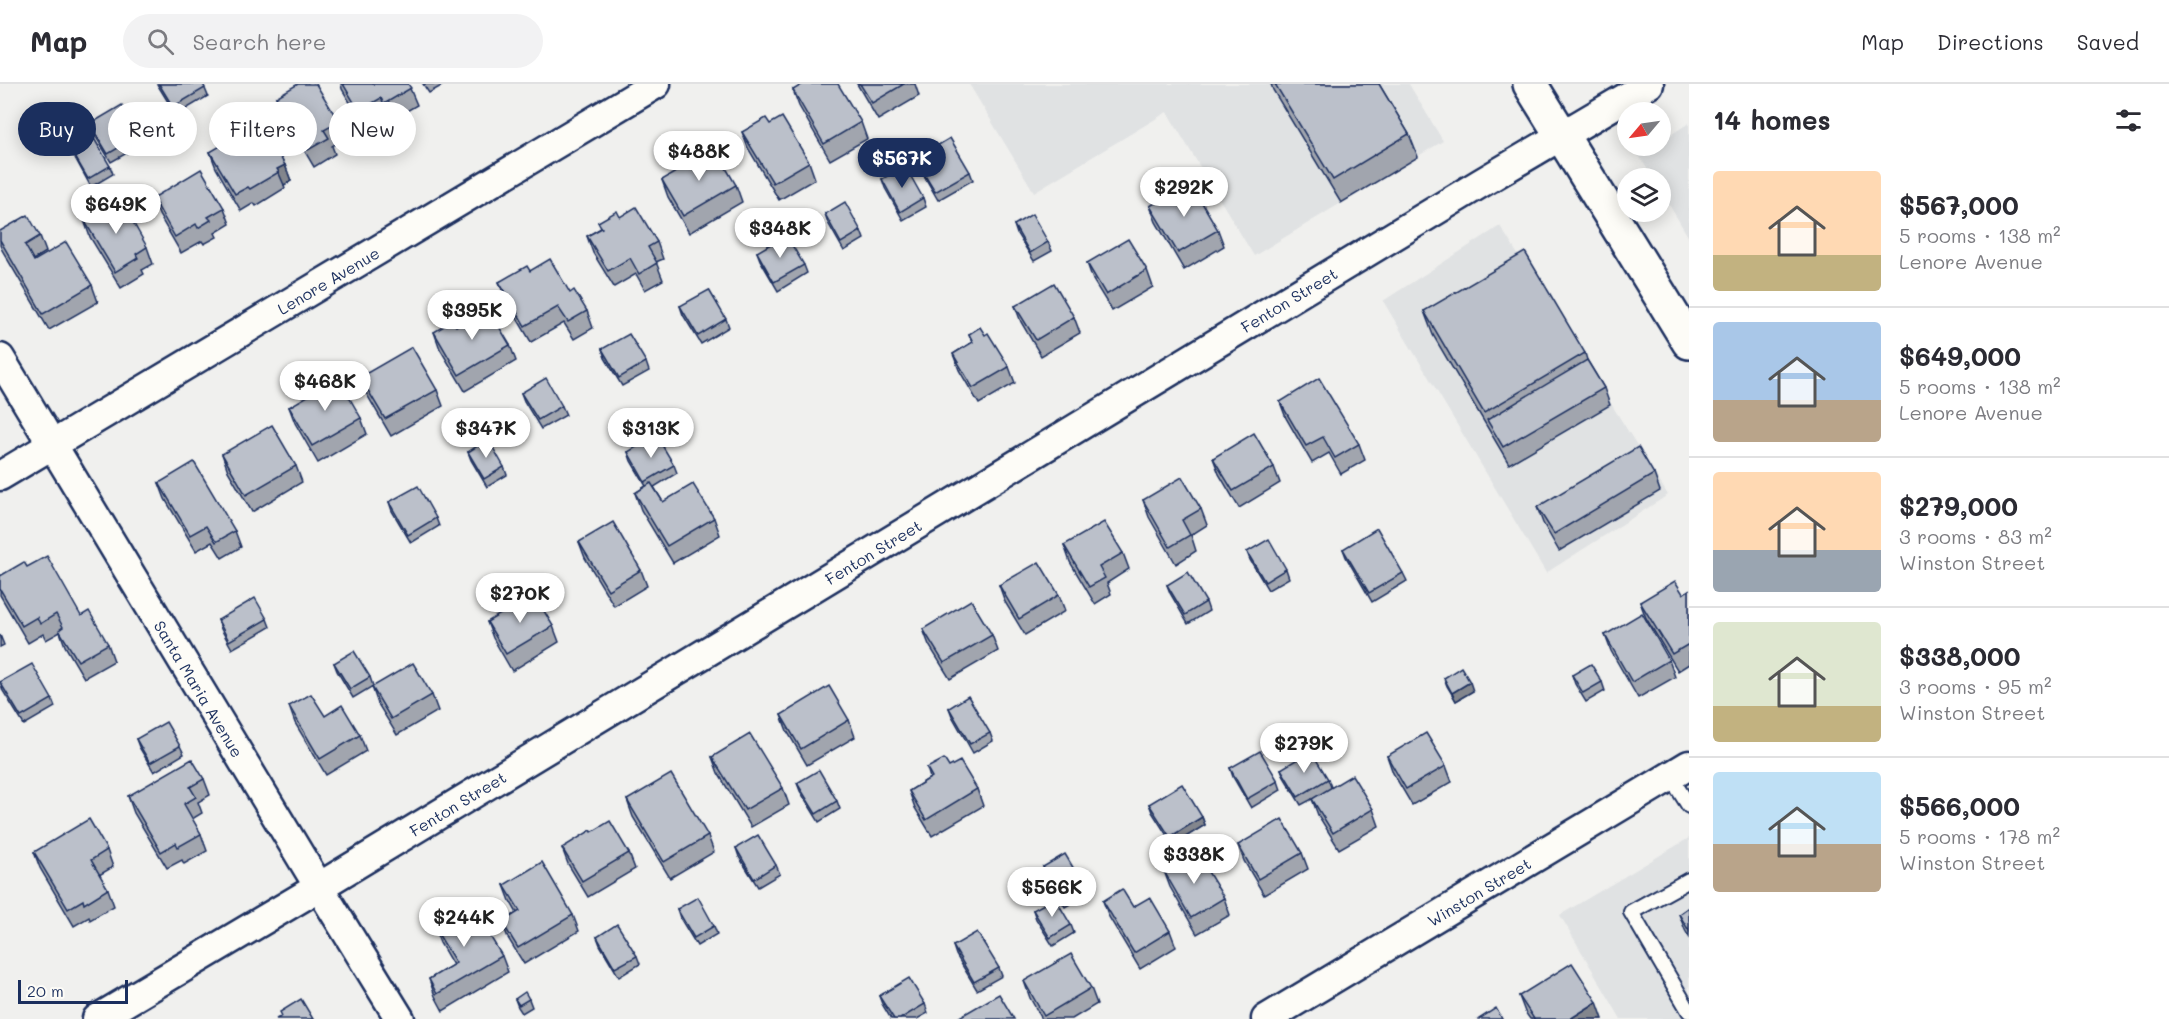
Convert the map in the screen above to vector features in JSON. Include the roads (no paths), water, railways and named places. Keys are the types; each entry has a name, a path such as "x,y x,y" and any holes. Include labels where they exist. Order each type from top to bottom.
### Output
{"main road":[{"path":"1530,84 1689,342"}],"street":[{"name":"Lenore Avenue","path":"0,476 656,84"},
{"name":"Fenton Street","path":"97,1019 1649,84"},
{"name":"Santa Maria Avenue","path":"0,358 400,1019"},
{"name":"Winston Street","path":"1266,1019 1679,771"}],"lane":[{"path":"1679,771 1689,806"},
{"path":"1689,880 1630,912 1689,1011"}]}
